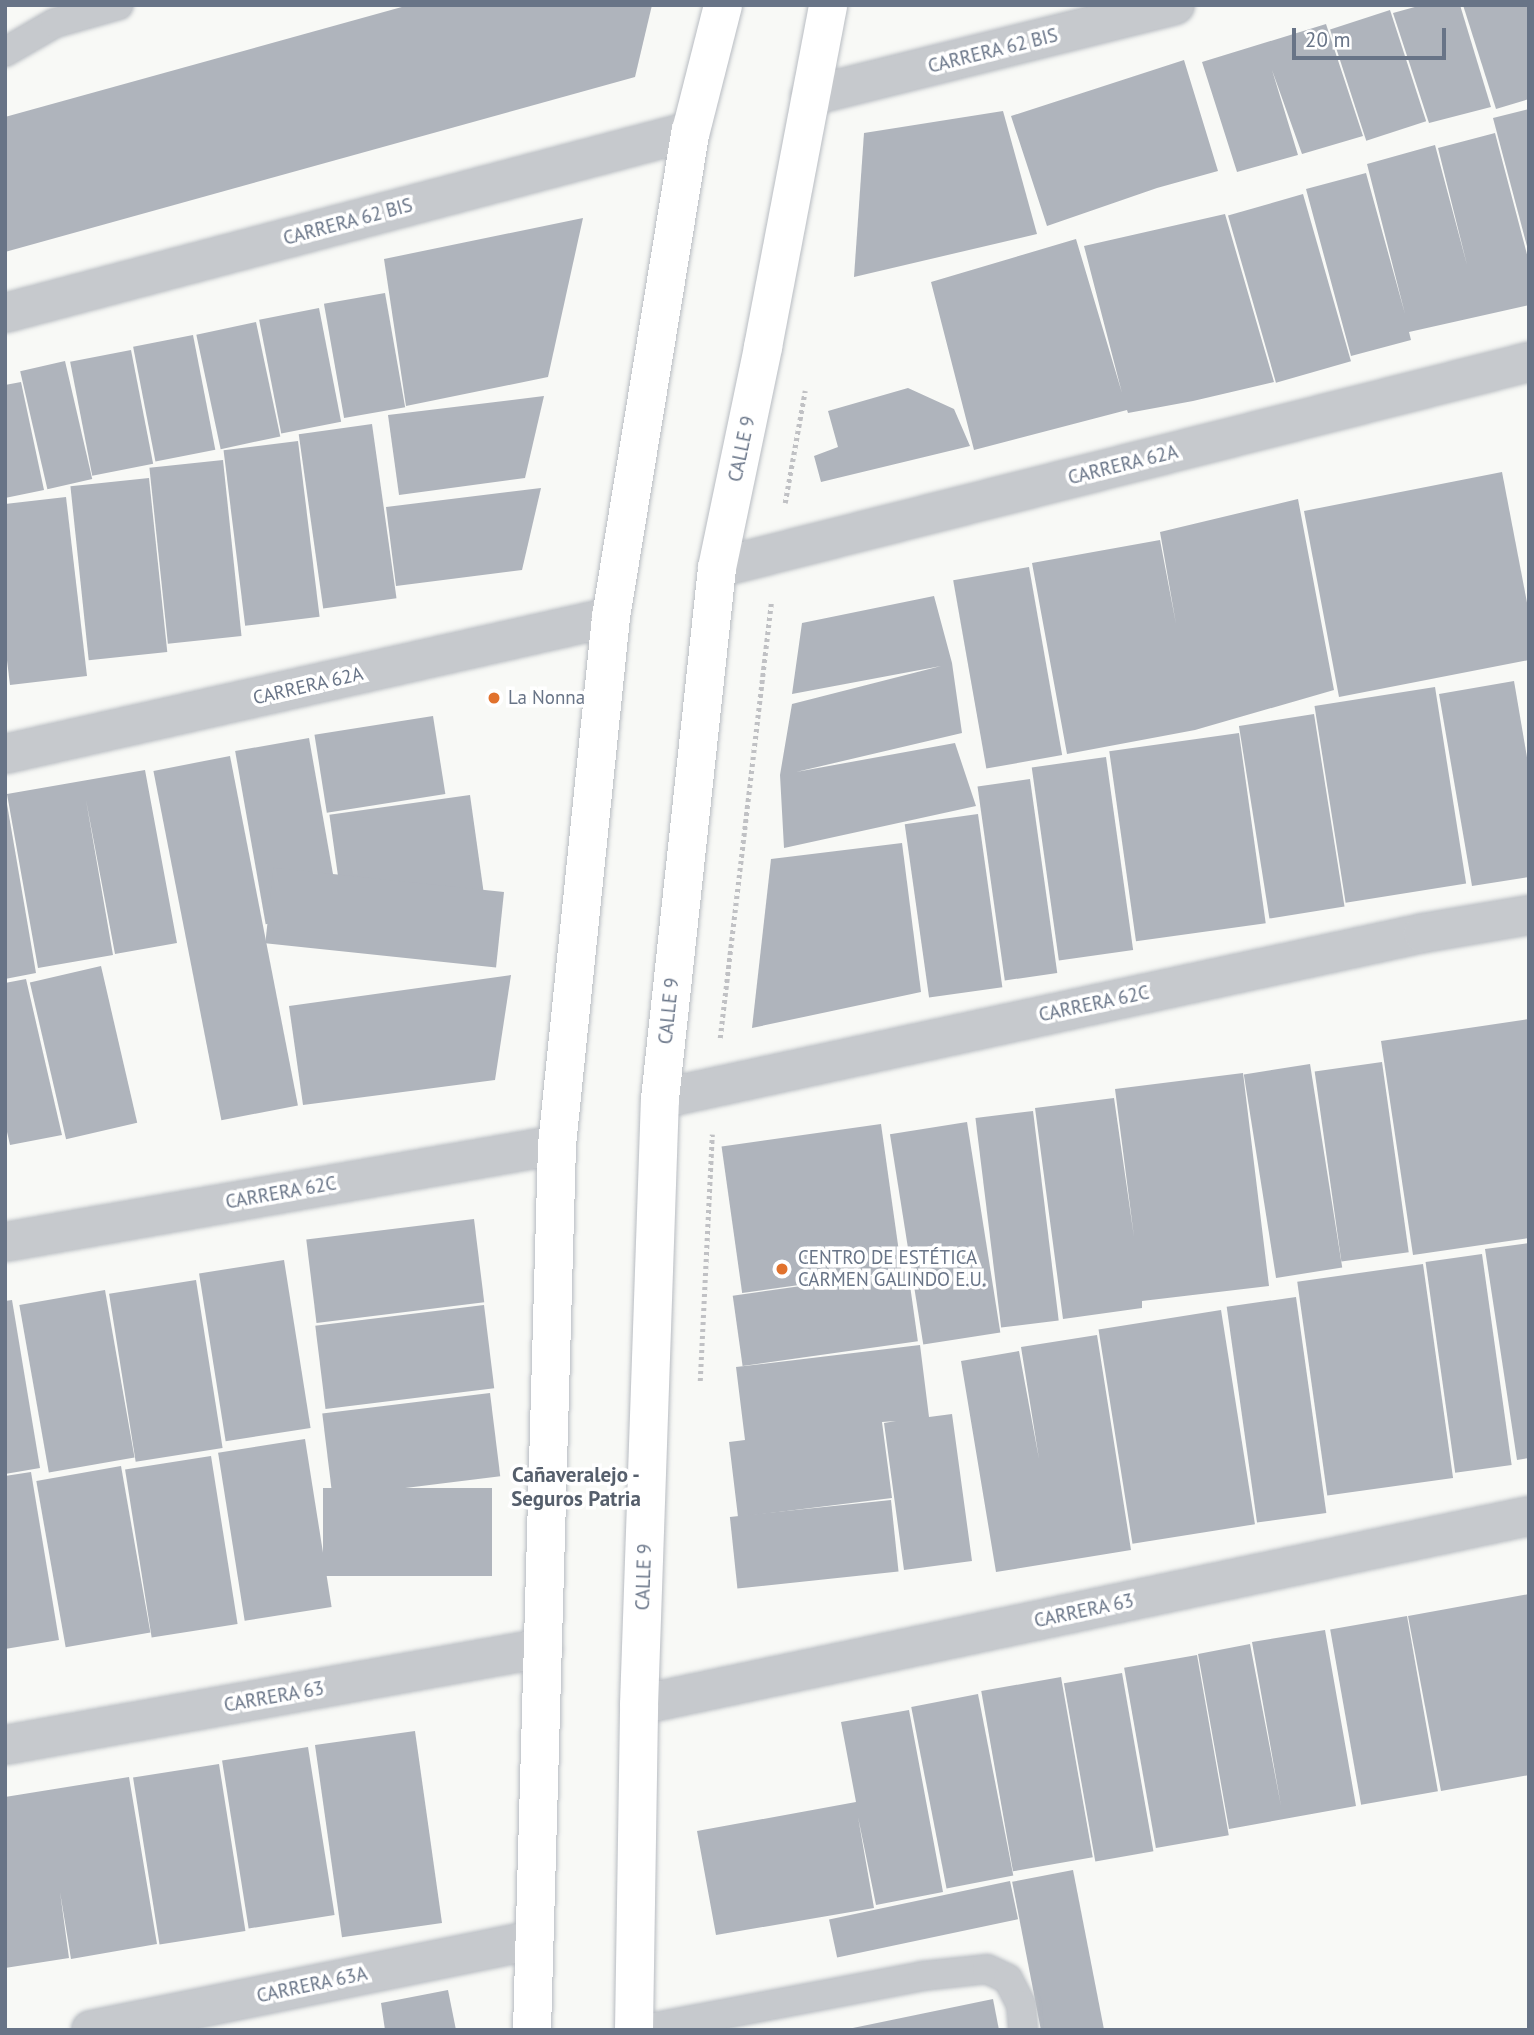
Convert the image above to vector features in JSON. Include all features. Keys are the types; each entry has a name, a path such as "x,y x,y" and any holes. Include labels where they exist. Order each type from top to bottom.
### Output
{"main road":[{"path":"535,2025 534,1940 557,1145 611,617 691,131 723,5"},
{"name":"CALLE 9","path":"634,2030 639,1705 660,1099 717,568 763,347 810,96 820,15"}],"street":[{"name":"CARRERA 62 BIS","path":"810,96 1175,5"},
{"name":"CARRERA 62 BIS","path":"5,313 691,131"},
{"name":"CARRERA 62A","path":"717,568 1529,362"},
{"name":"CARRERA 62A","path":"5,754 611,617"},
{"name":"CARRERA 62C","path":"660,1099 714,1084 1423,933 1529,915"},
{"name":"CARRERA 62C","path":"5,1242 557,1145"},
{"name":"CARRERA 63","path":"639,1705 1529,1516"},
{"name":"CARRERA 63","path":"5,1745 543,1648"},
{"name":"CARRERA 63A","path":"91,2030 534,1940"}],"lane":[{"path":"5,52 55,23 119,5"},
{"path":"640,2030 922,1976 987,1969 1007,1979 1021,2005 1023,2030"}],"path":[{"path":"700,1391 714,1084 777,553 805,387"}],"building":[{"path":"409,5 652,5 635,77 5,252 5,117"},
{"path":"1422,5 1460,5 1491,107 1429,123 1393,13"},
{"path":"1463,5 1529,5 1529,99 1496,109"},
{"path":"1390,10 1426,121 1366,141 1330,29"},
{"path":"1326,24 1363,136 1302,154 1272,70 1298,155 1237,172 1202,62"},
{"path":"1184,60 1218,171 1157,188 1047,226 1011,116"},
{"path":"1529,109 1529,250 1528,250 1493,118"},
{"path":"1003,111 1037,234 854,277 864,133"},
{"path":"1495,133 1529,262 1529,305 1409,332 1411,340 1351,356 1306,189 1366,173 1405,314 1367,164 1435,145 1467,265 1438,148"},
{"path":"1303,194 1351,361 1276,383 1228,215"},
{"path":"1225,214 1274,382 1193,401 1128,413 1127,410 974,450 931,282 1076,239 1122,393 1084,246"},
{"path":"583,218 548,377 406,406 384,259"},
{"path":"385,293 405,407 344,418 324,304"},
{"path":"319,308 341,422 281,434 259,320"},
{"path":"256,322 280,436 221,449 196,335"},
{"path":"193,335 215,450 155,461 133,347"},
{"path":"131,350 153,464 92,476 70,362"},
{"path":"65,361 92,479 47,489 20,371"},
{"path":"21,382 44,490 5,498 5,385"},
{"path":"908,388 954,409 970,446 821,482 814,456 838,447 828,411"},
{"path":"544,396 525,478 399,495 388,415"},
{"path":"372,424 396,598 323,609 299,434"},
{"path":"298,441 320,617 245,626 224,450"},
{"path":"223,460 242,636 168,644 149,468"},
{"path":"1502,472 1529,613 1529,660 1339,697 1304,511"},
{"path":"149,478 167,652 89,660 70,486"},
{"path":"541,488 522,570 396,586 386,507"},
{"path":"66,497 87,676 10,685 5,644 5,504"},
{"path":"1298,499 1334,690 1195,730 1067,754 1032,563 1160,540 1176,624 1160,532"},
{"path":"1029,567 1062,755 986,768 953,580"},
{"path":"934,596 952,663 962,733 796,772 955,743 976,806 784,848 780,775 792,704 941,666 792,694 802,623"},
{"path":"1514,681 1529,769 1529,877 1472,886 1439,694"},
{"path":"1435,687 1466,884 1346,903 1315,706"},
{"path":"1314,714 1345,907 1269,918 1239,726"},
{"path":"433,716 445,794 327,813 314,735"},
{"path":"1239,733 1266,923 1136,941 1109,751"},
{"path":"309,738 340,911 266,924 235,751"},
{"path":"230,756 298,1105 221,1120 153,771"},
{"path":"1106,757 1133,950 1059,961 1032,767"},
{"path":"145,770 177,943 115,954 86,800 113,955 38,968 7,794"},
{"path":"1030,779 1057,973 1005,980 978,786"},
{"path":"470,795 483,891 343,911 329,815"},
{"path":"7,804 36,973 5,979 5,805"},
{"path":"978,814 1002,987 929,998 905,824"},
{"path":"902,843 921,992 752,1028 771,859"},
{"path":"273,868 504,892 496,968 265,943"},
{"path":"101,966 137,1123 66,1139 30,982"},
{"path":"511,975 495,1080 303,1105 289,1006"},
{"path":"26,979 62,1135 10,1145 5,1123 5,983"},
{"path":"1529,1019 1529,1238 1413,1255 1381,1041"},
{"path":"1382,1062 1409,1252 1341,1262 1315,1071"},
{"path":"1310,1064 1342,1267 1276,1278 1244,1074"},
{"path":"1243,1073 1269,1286 1142,1301 1142,1308 1063,1319 1035,1108 1114,1098 1134,1237 1115,1089"},
{"path":"1033,1111 1059,1320 1001,1327 975,1118"},
{"path":"967,1122 1000,1332 923,1345 890,1134"},
{"path":"881,1124 902,1271 742,1293 722,1146"},
{"path":"474,1219 484,1302 316,1323 306,1240"},
{"path":"1529,1243 1529,1458 1517,1460 1485,1249"},
{"path":"1482,1254 1512,1465 1455,1473 1426,1262"},
{"path":"284,1260 311,1428 226,1441 199,1273"},
{"path":"1423,1264 1453,1478 1327,1496 1297,1282"},
{"path":"908,1271 918,1341 743,1366 733,1296"},
{"path":"196,1280 223,1448 136,1462 109,1294"},
{"path":"105,1290 135,1457 49,1473 19,1305"},
{"path":"1296,1297 1326,1513 1257,1523 1227,1307"},
{"path":"12,1300 40,1468 5,1474 5,1301"},
{"path":"484,1305 494,1388 326,1409 315,1326"},
{"path":"1221,1310 1255,1524 1132,1544 1099,1329"},
{"path":"1097,1335 1131,1550 996,1572 961,1361 1019,1351 1039,1459 1021,1347"},
{"path":"920,1345 929,1417 952,1414 972,1561 904,1570 884,1423 896,1421 882,1422 892,1498 738,1517 729,1442 745,1440 736,1367"},
{"path":"490,1393 500,1476 332,1497 322,1414"},
{"path":"305,1439 332,1607 245,1621 218,1453"},
{"path":"211,1456 238,1624 152,1638 125,1470"},
{"path":"121,1466 150,1632 66,1647 36,1481"},
{"path":"31,1472 59,1640 5,1649 5,1476"},
{"path":"323,1488 492,1488 492,1576 323,1576"},
{"path":"891,1500 899,1572 737,1589 730,1517"},
{"path":"1529,1594 1529,1775 1441,1791 1408,1616"},
{"path":"1407,1616 1438,1791 1361,1805 1330,1630"},
{"path":"1325,1630 1356,1806 1229,1829 1198,1654 1250,1644 1281,1806 1252,1642"},
{"path":"1197,1655 1229,1835 1156,1848 1124,1668"},
{"path":"1122,1673 1153,1851 1095,1861 1064,1683"},
{"path":"1061,1677 1093,1857 1013,1871 981,1691"},
{"path":"978,1694 1013,1876 947,1889 911,1707"},
{"path":"909,1710 943,1892 876,1905 858,1817 874,1908 716,1935 697,1831 856,1802 841,1722"},
{"path":"415,1731 442,1923 342,1937 315,1745"},
{"path":"308,1747 335,1915 249,1929 222,1761"},
{"path":"219,1764 245,1931 160,1945 133,1778"},
{"path":"129,1777 157,1944 71,1959 60,1892 69,1958 5,1968 5,1797"},
{"path":"1073,1870 1104,2030 1041,2030 1012,1882"},
{"path":"1010,1881 1018,1919 837,1958 829,1919"},
{"path":"448,1990 456,2030 385,2030 381,2003"},
{"path":"993,1999 999,2030 848,2030 848,2029"}],"place":[{"name":"La Nonna","path":"494,698"},
{"name":"CENTRO DE ESTÉTICA CARMEN GALINDO E.U.","path":"782,1269"}],"district":[{"name":"Cañaveralejo - Seguros Patria","path":"576,1487"}]}
